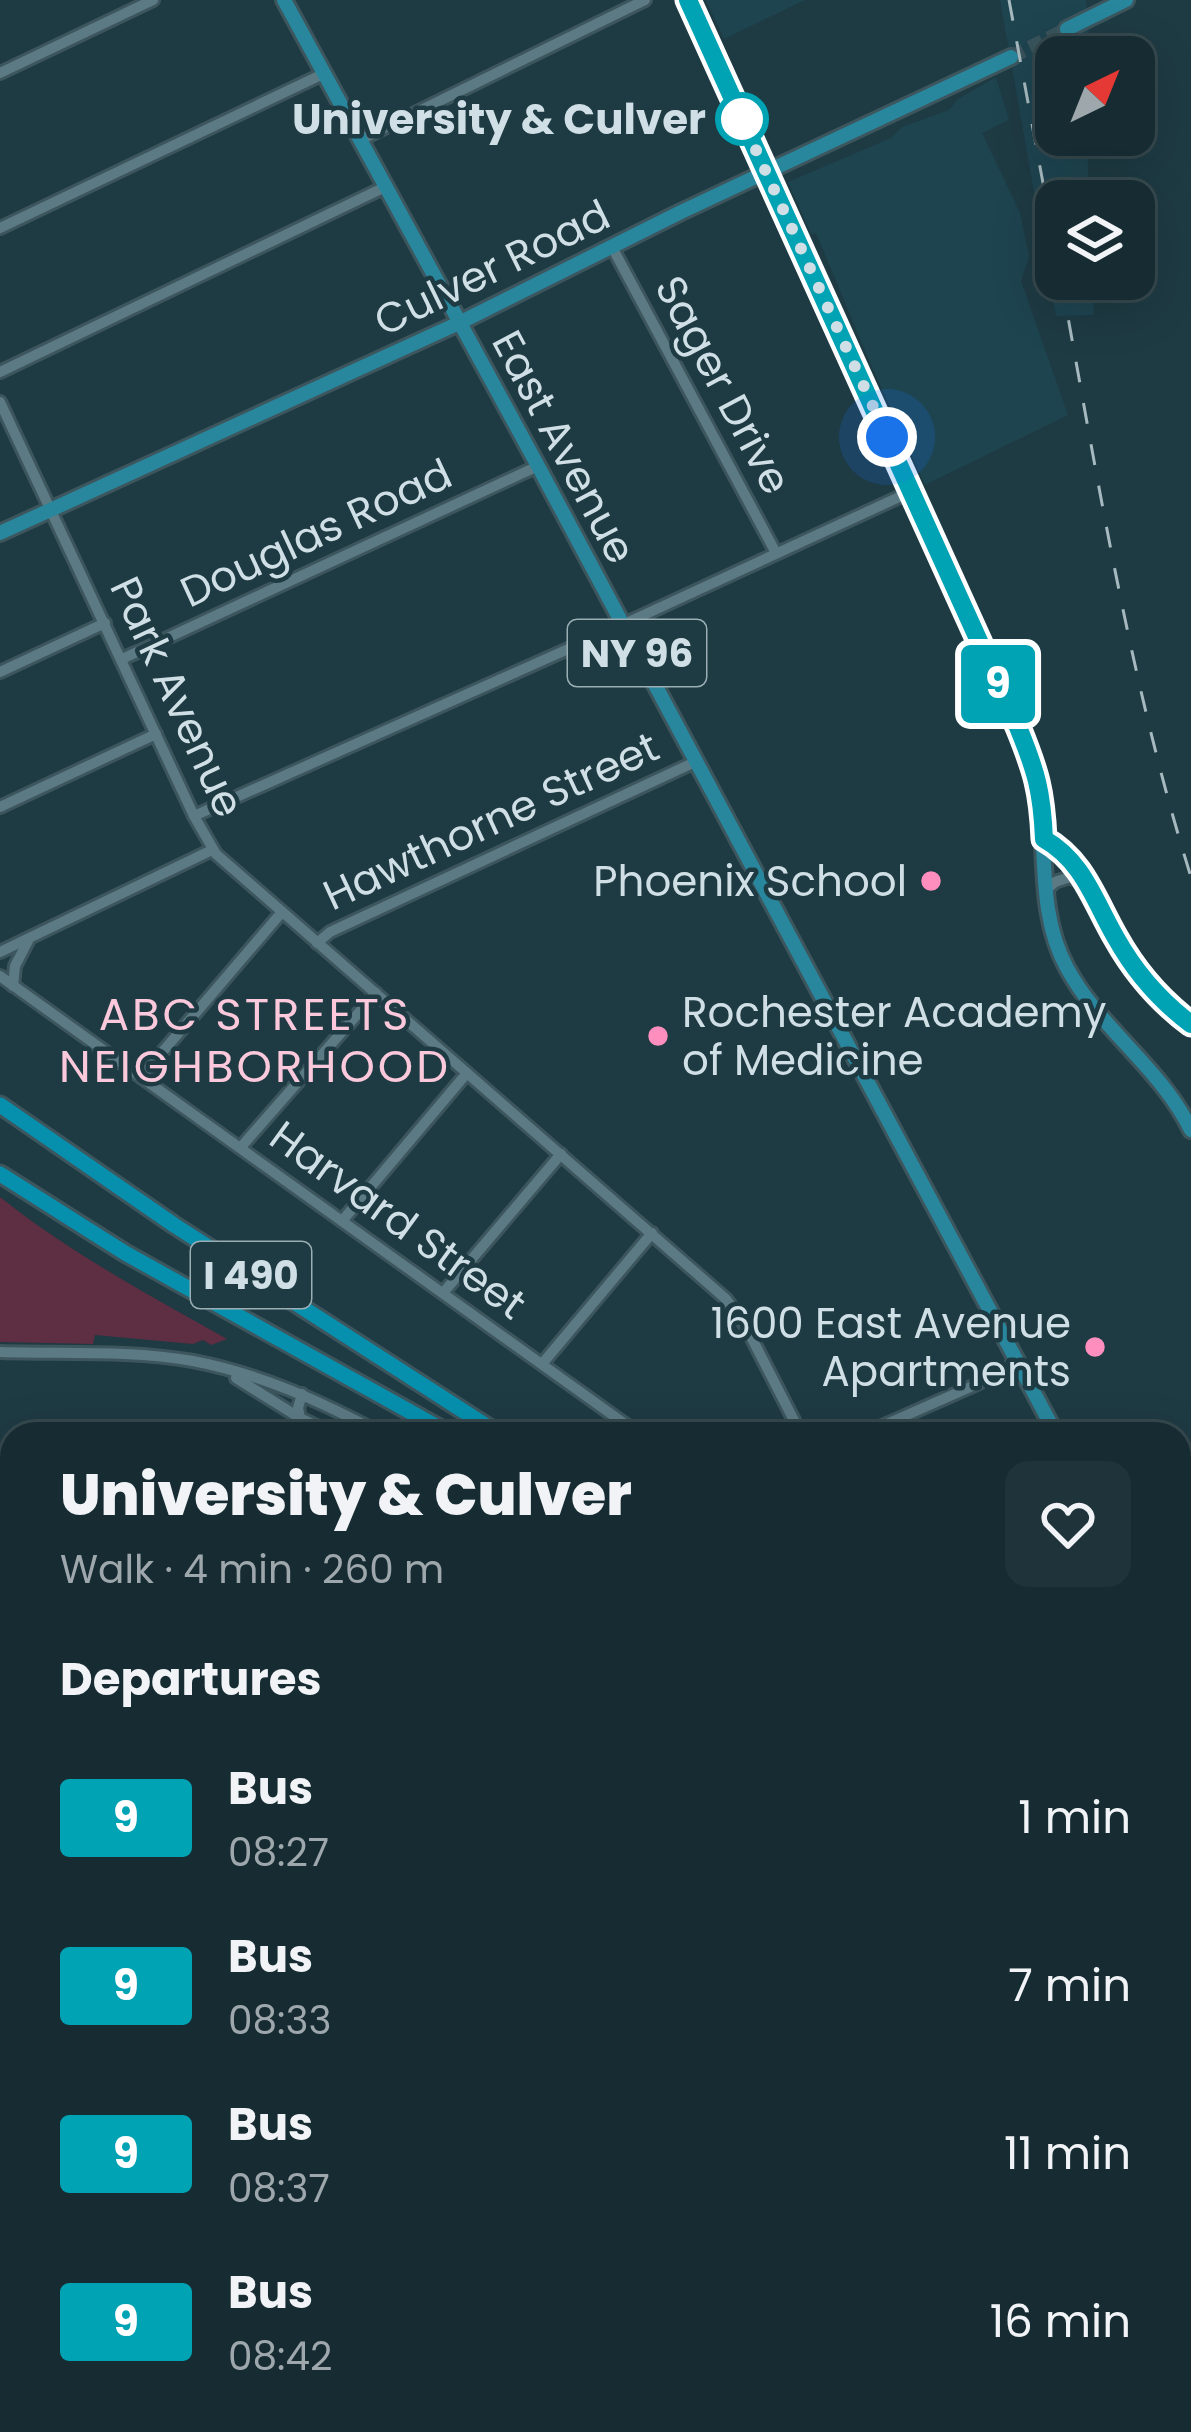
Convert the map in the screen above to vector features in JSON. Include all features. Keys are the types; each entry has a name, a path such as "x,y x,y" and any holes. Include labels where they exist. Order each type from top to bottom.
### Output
{"highway":[{"name":"I 490","path":"2,1106 188,1234 480,1422"},
{"name":"I 490","path":"0,1174 124,1253 428,1422"}],"main road":[{"name":"East Avenue","path":"284,0 1050,1422"},
{"path":"688,0 1034,767 1042,795 1046,890 1066,968 1102,1018 1170,1093 1191,1130"},
{"path":"1067,28 1126,0"},
{"name":"Culver Road","path":"0,533 459,323 1011,57"}],"street":[{"path":"0,73 153,0"},
{"path":"360,140 645,0"},
{"path":"0,228 322,74"},
{"path":"0,372 385,187"},
{"name":"Sager Drive","path":"612,247 776,553"},
{"name":"Park Avenue","path":"0,402 212,850 734,1308 795,1422"},
{"name":"Douglas Road","path":"122,659 538,466"},
{"path":"194,816 910,492"},
{"path":"0,671 105,623"},
{"path":"0,808 156,734"},
{"name":"Hawthorne Street","path":"317,943 331,932 695,762"},
{"path":"1044,839 1072,860 1133,967 1191,1024"},
{"path":"0,952 212,850"},
{"path":"1046,890 1070,877 1090,887"},
{"path":"141,1077 281,912"},
{"path":"13,986 15,965 30,938"},
{"name":"Harvard Street","path":"0,976 622,1422"},
{"path":"241,1148 376,993"},
{"path":"342,1221 467,1073"},
{"path":"442,1293 561,1154"},
{"path":"542,1364 652,1233"},
{"path":"0,1352 193,1361 302,1394 358,1422"},
{"path":"891,1422 1018,1362"},
{"path":"218,1367 308,1422"},
{"path":"300,1418 302,1394"}],"shaded area":[{"path":"706,0 805,0 724,39"},
{"path":"1000,0 1086,0 1089,36 1035,36 1035,156 1088,156 1088,180 1035,180 1035,198"},
{"path":"996,77 1009,120 982,133 1020,213 1029,256 1021,281 1068,415 925,485 816,233 811,234 788,182 891,138 902,127 949,110 958,99"},
{"path":"1053,300 1093,300 1094,315 1056,316"},
{"path":"0,1197 82,1255 227,1339 211,1345 203,1340 193,1344 95,1335 93,1344 0,1342"}],"tunnel":[{"path":"1011,57 1067,29"}],"railway":[{"path":"1009,0 1042,180"},
{"path":"1065,300 1133,655 1191,877"}],"bus line":[{"name":"9","path":"688,0 1018,727 1042,795 1044,839 1082,873 1133,967 1191,1024"}],"place":[{"name":"University & Culver","path":"742,119"},
{"name":"Phoenix School","path":"931,881"},
{"name":"Rochester Academy of Medicine","path":"658,1036"},
{"name":"1600 East Avenue Apartments","path":"1095,1347"}],"district":[{"name":"ABC STREETS NEIGHBORHOOD","path":"255,1040"}],"route":[{"path":"742,119 740,115 887,437"}]}
